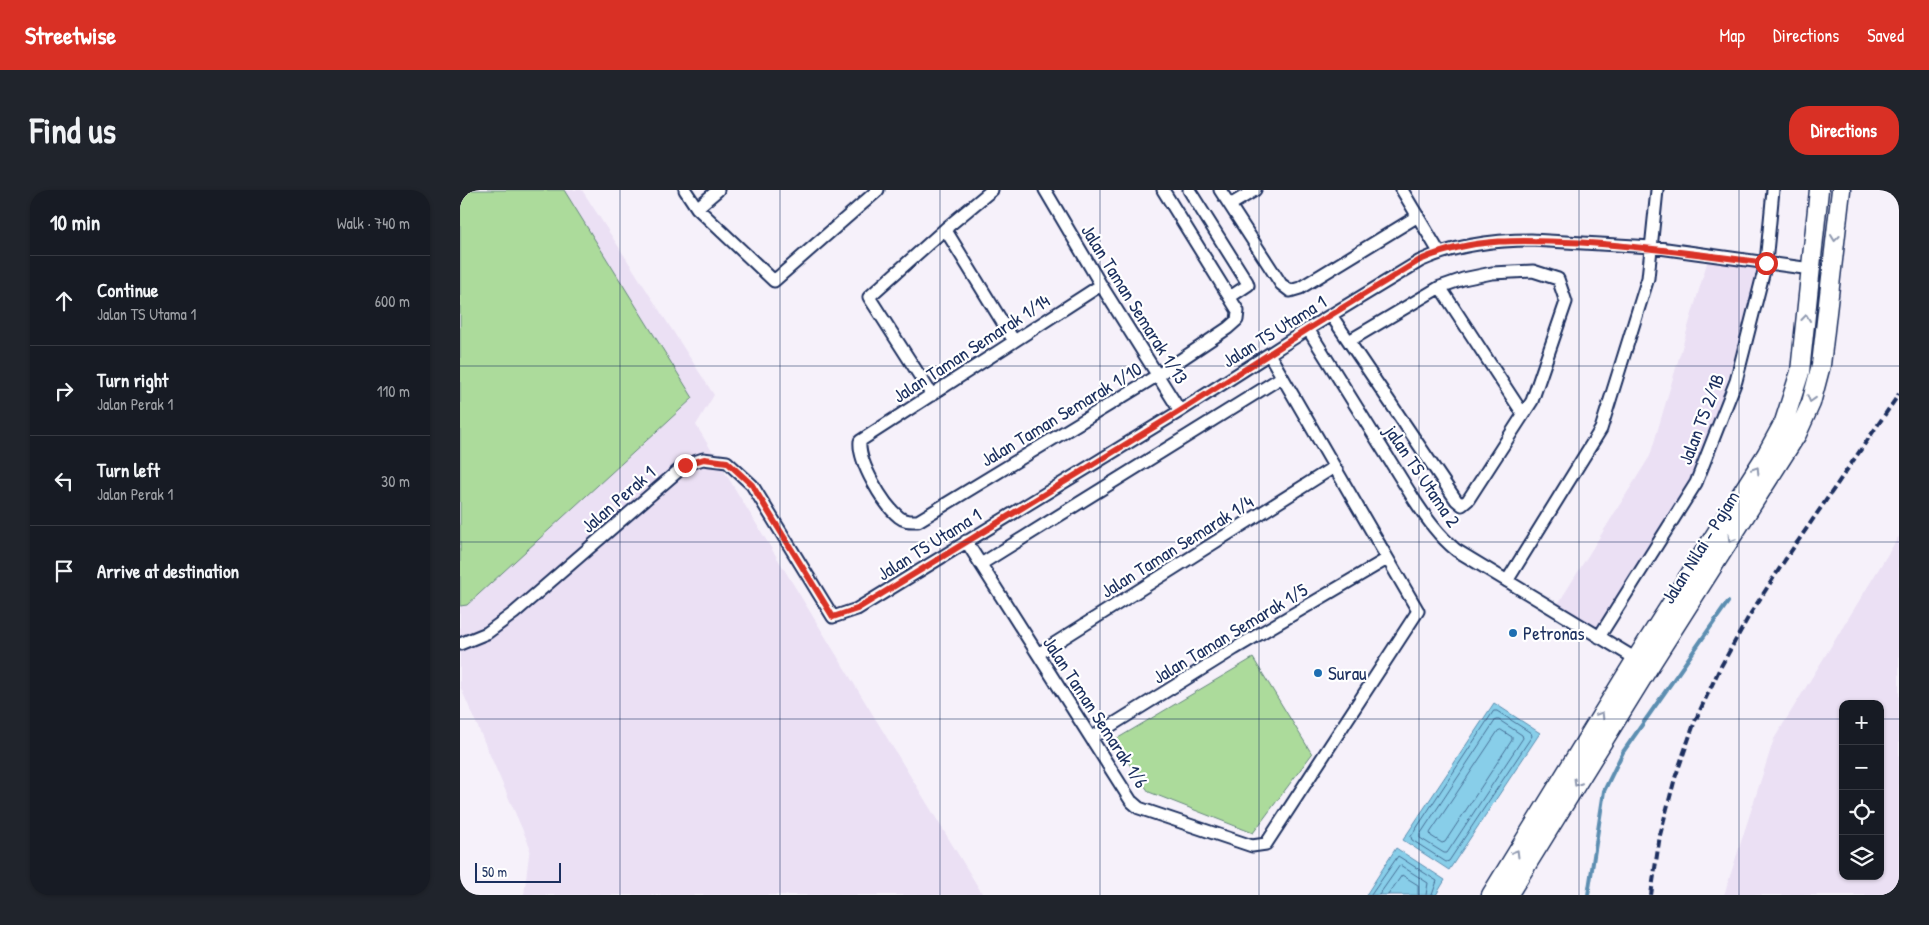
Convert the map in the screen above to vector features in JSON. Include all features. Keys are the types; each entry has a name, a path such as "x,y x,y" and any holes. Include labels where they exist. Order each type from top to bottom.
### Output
{"main road":[{"name":"Jalan Nilai - Pajam","path":"1508,895 1784,422 1800,372 1819,190"},
{"name":"Jalan Nilai - Pajam","path":"1491,895 1642,663 1797,434 1811,403 1820,366 1841,190"}],"street":[{"path":"686,190 697,208 774,281 878,190"},
{"path":"697,208 718,190"},
{"path":"932,395 869,297 992,190"},
{"name":"Jalan Taman Semarak 1/13","path":"1045,190 1101,285 1180,411"},
{"path":"1162,190 1230,297 1246,288 1247,282 1189,190"},
{"path":"1220,190 1281,284 1290,291 1300,288 1418,216"},
{"path":"1230,205 1256,190"},
{"path":"1402,190 1439,252"},
{"path":"1506,581 1601,429 1648,278 1657,190"},
{"name":"Jalan TS 2/1B","path":"1599,636 1696,483 1736,381 1766,263 1773,190"},
{"path":"945,229 1014,341"},
{"name":"Jalan TS Utama 1","path":"833,617 857,609 1180,411 1420,260 1439,252 1469,245 1515,240 1652,247 1811,269"},
{"path":"1331,315 1456,500 1462,505 1468,500 1532,401 1566,302 1558,279 1533,271 1492,273 1463,279 1440,287 1349,341"},
{"name":"Jalan Taman Semarak 1/14","path":"860,441 1101,285"},
{"path":"1440,287 1523,414"},
{"name":"Jalan Taman Semarak 1/10","path":"860,441 859,451 865,467 887,504 900,518 908,522 918,521 1158,375 1228,328 1237,320 1238,311 1230,297"},
{"name":"jalan TS Utama 2","path":"1308,329 1432,527 1456,550 1642,663"},
{"name":"Jalan Taman Semarak 1/6","path":"966,541 1131,801 1139,808 1252,846 1266,844 1418,611 1269,354"},
{"path":"980,564 1282,377"},
{"name":"Jalan Perak 1","path":"460,644 487,633 514,613 685,465 704,459 727,462 752,485 833,617"},
{"name":"Jalan Taman Semarak 1/4","path":"1038,654 1334,467"},
{"name":"Jalan Taman Semarak 1/5","path":"1091,738 1234,649 1387,559"}],"shaded area":[{"path":"460,190 582,190 714,395 696,425 983,895 524,895 530,847 460,686"},
{"path":"1709,256 1764,261 1695,484 1598,638 1553,612 1650,456"},
{"path":"1899,536 1899,895 1724,895 1774,739"}],"green space":[{"path":"460,190 564,190 693,398 467,605 460,606"},
{"path":"1253,658 1312,754 1253,833 1149,792 1113,741"}],"water":[{"path":"1494,703 1540,733 1449,870 1403,840"},
{"path":"1396,848 1445,880 1436,895 1366,895"}],"waterway":[{"path":"1588,895 1604,791 1623,752 1728,602"}],"railway":[{"path":"1651,895 1660,835 1675,778 1695,721 1719,670 1749,616 1785,560 1899,394"}],"place":[{"name":"Petronas","path":"1513,633"},
{"name":"Surau","path":"1318,673"}],"route":[{"path":"685,465 704,459 727,462 752,485 833,617 857,609 1180,411 1420,260 1439,252 1469,245 1531,240 1652,247 1766,263"}]}
